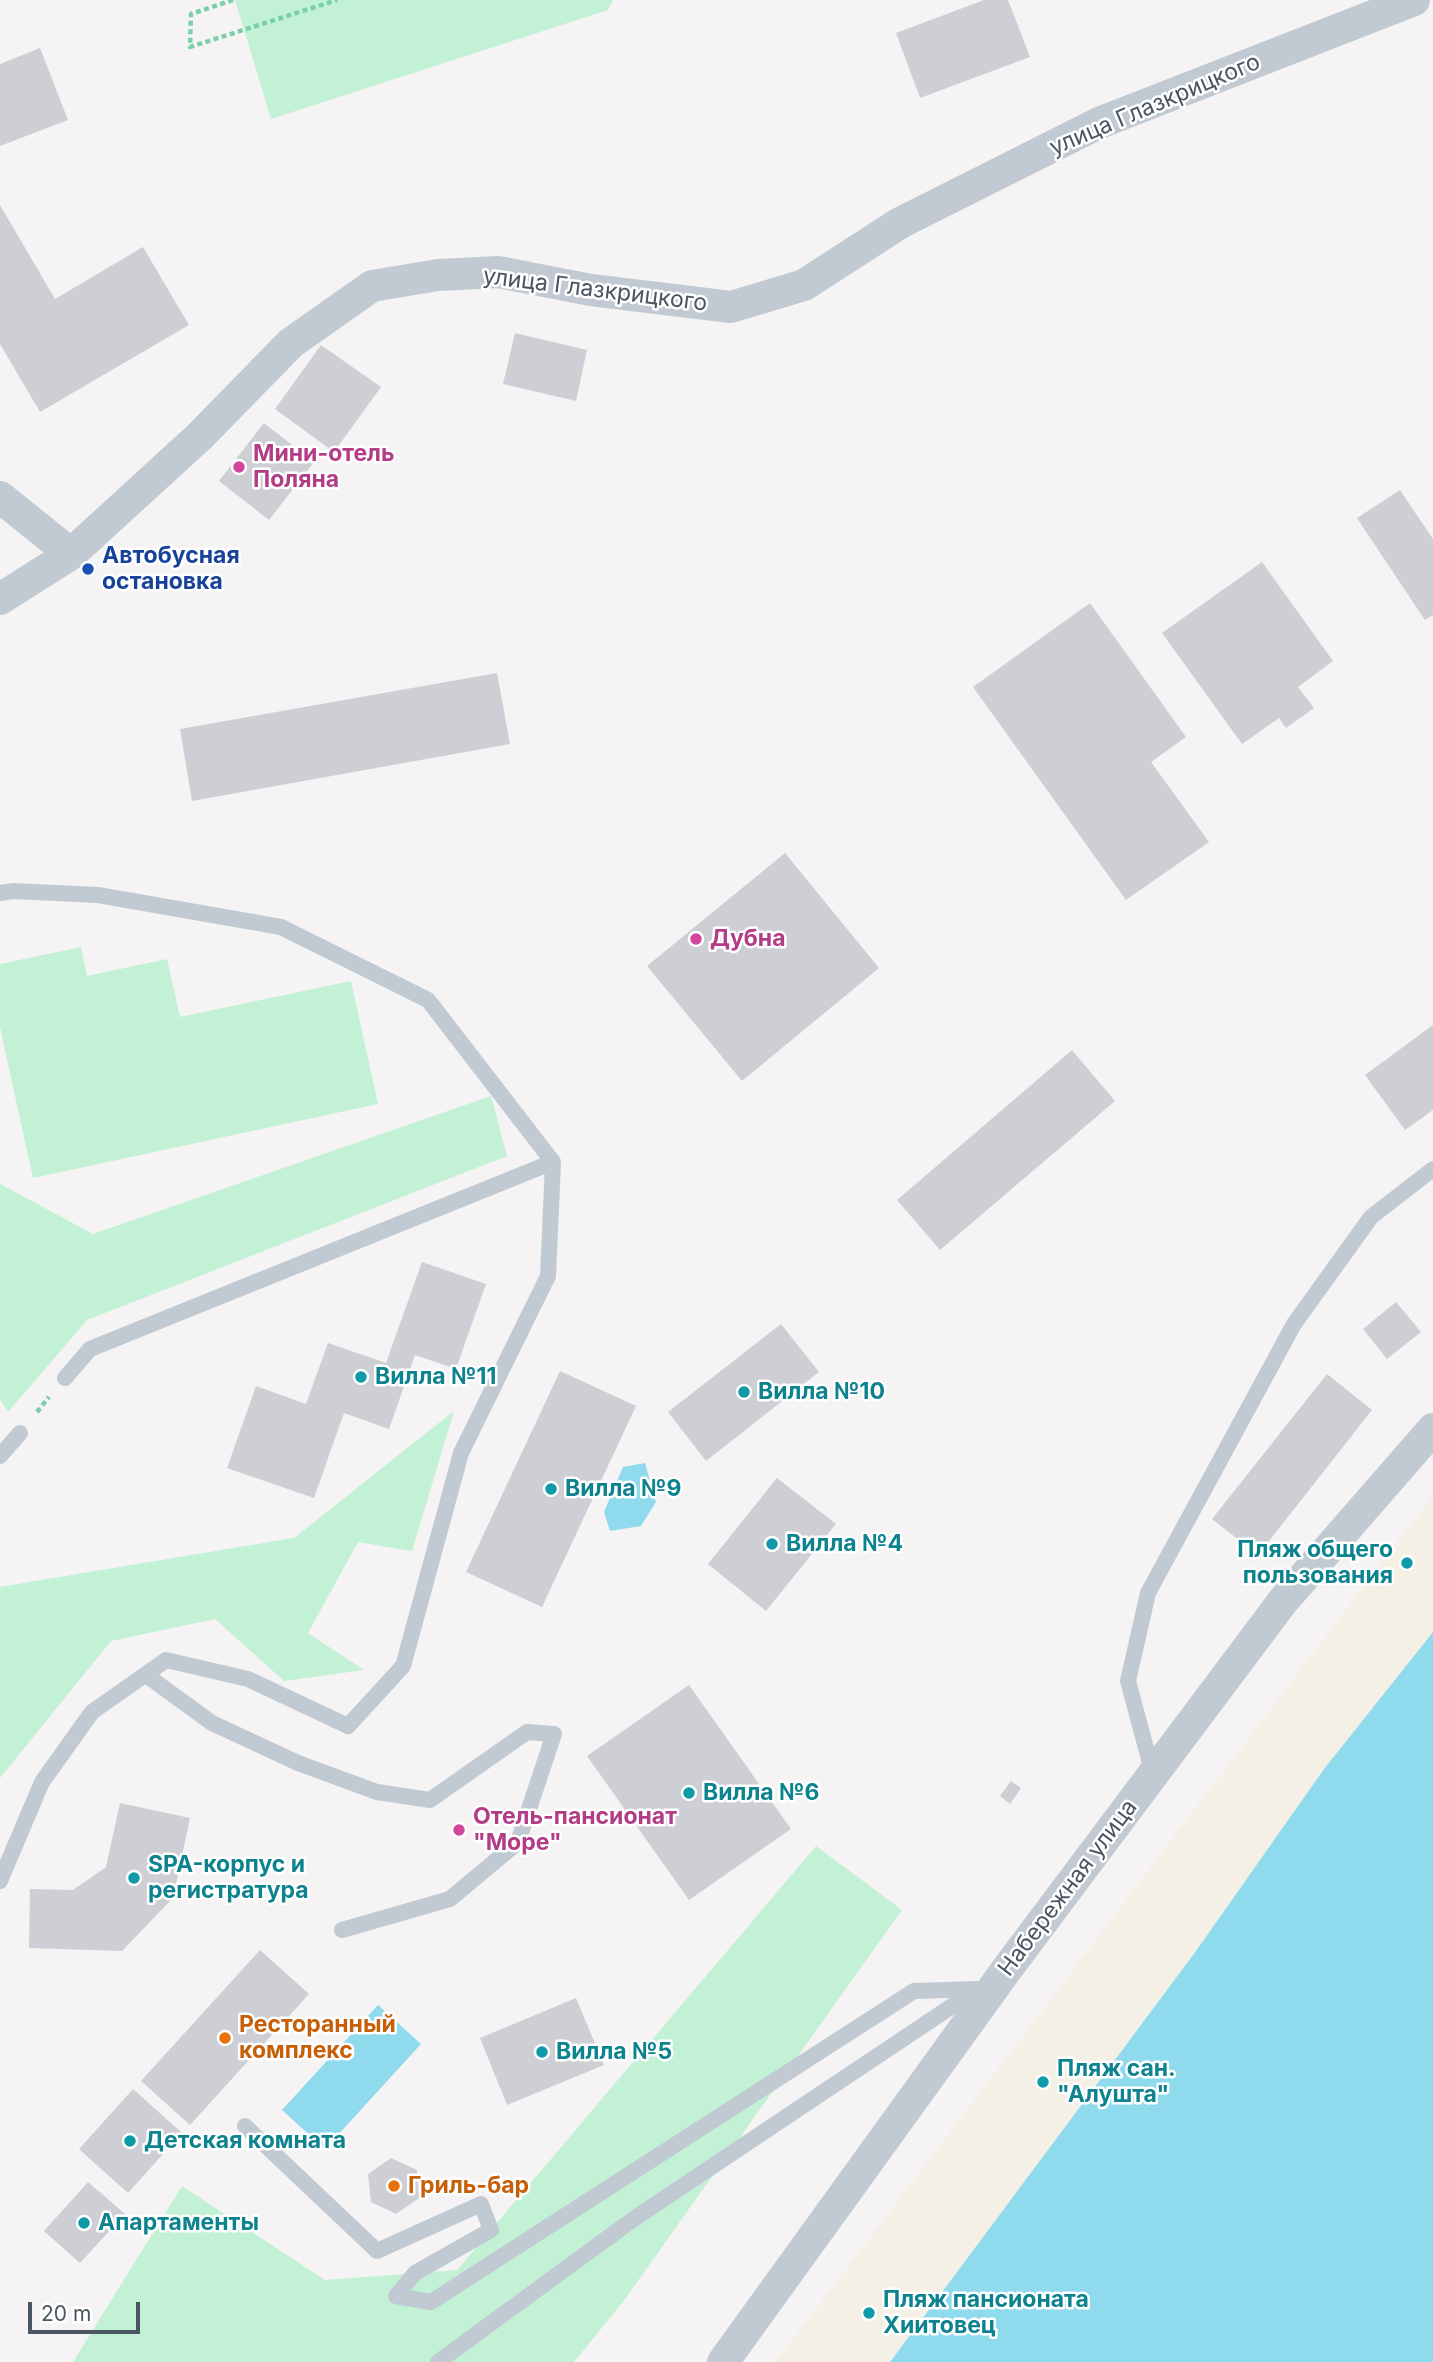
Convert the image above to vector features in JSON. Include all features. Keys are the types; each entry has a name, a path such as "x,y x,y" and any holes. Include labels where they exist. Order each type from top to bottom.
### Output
{"street":[{"name":"улица Глазкрицкого","path":"0,599 71,554 200,436 291,343 372,286 438,275 498,272 591,290 731,307 804,285 900,223 1099,123 1414,0"},
{"path":"0,497 71,554"},
{"name":"Набережная улица","path":"723,2362 1007,1969 1283,1601 1433,1429"}],"lane":[{"path":"0,893 13,891 98,895 281,927 428,1000 553,1162 548,1276 461,1452 403,1666 348,1726 248,1679 166,1660 92,1712 42,1782 0,1881"},
{"path":"65,1378 90,1349 553,1162"},
{"path":"1153,1774 1128,1681 1149,1593 1294,1324 1371,1217 1433,1169"},
{"path":"0,1456 20,1433"},
{"path":"146,1675 212,1723 298,1763 377,1792 430,1800 527,1732 554,1734 518,1842 450,1899 342,1930"},
{"path":"438,2362 635,2218 1007,1969"},
{"path":"246,2126 376,2250 481,2204 491,2230 415,2273 396,2296 431,2302 914,1992 977,1989"}],"path":[{"path":"233,0 191,14 190,47 337,0"},
{"path":"20,1433 65,1378"}],"green space":[{"path":"235,0 613,0 608,10 271,119"},
{"path":"81,947 87,976 167,959 180,1017 351,981 378,1104 33,1178 0,1027 0,964"},
{"path":"491,1096 507,1156 87,1320 8,1412 0,1399 0,1184 93,1234"},
{"path":"454,1411 412,1551 358,1542 308,1633 364,1670 284,1681 215,1619 111,1641 0,1778 0,1587 294,1538"},
{"path":"816,1846 902,1910 622,2303 574,2362 73,2362 182,2186 325,2280 457,2270"}],"sand":[{"name":"Пляж сан. \"Алушта\"","path":"1433,1495 1433,1632 1324,1769 1196,1951 890,2362 776,2362"}],"water":[{"path":"645,1463 656,1502 641,1526 610,1531 604,1512 623,1467"},
{"path":"1433,1632 1433,2362 890,2362 1196,1951 1324,1769"},
{"path":"378,2005 421,2044 325,2149 282,2110"}],"building":[{"path":"984,0 1008,0 1030,57 920,98 896,33"},
{"path":"40,48 68,120 0,146 0,64"},
{"path":"0,205 55,299 143,247 189,325 40,412 0,344"},
{"path":"515,333 587,350 576,401 503,384"},
{"path":"321,345 381,387 334,452 275,409"},
{"path":"264,423 314,462 269,520 219,481"},
{"path":"1400,490 1433,539 1433,615 1425,620 1357,518"},
{"path":"1262,562 1333,661 1298,687 1314,708 1286,728 1279,718 1242,744 1162,633"},
{"path":"1090,603 1186,737 1151,762 1209,842 1126,900 973,687"},
{"path":"497,673 510,744 192,801 180,729"},
{"path":"785,853 879,968 742,1081 647,966"},
{"path":"1433,1025 1433,1110 1405,1130 1365,1075"},
{"path":"1072,1050 1115,1101 940,1250 897,1200"},
{"name":"Вилла №11","path":"422,1262 486,1284 456,1369 415,1355 389,1429 344,1413 314,1498 227,1468 256,1386 306,1404 328,1343 386,1363"},
{"path":"1396,1302 1421,1332 1387,1359 1363,1329"},
{"name":"Вилла №10","path":"781,1324 819,1372 706,1461 668,1412"},
{"name":"Вилла №9","path":"560,1371 636,1406 542,1607 466,1572"},
{"path":"1327,1374 1372,1410 1258,1555 1212,1519"},
{"name":"Вилла №4","path":"777,1478 836,1524 766,1611 708,1564"},
{"name":"Вилла №6","path":"689,1685 791,1829 689,1900 587,1756"},
{"path":"1011,1781 1021,1788 1010,1804 1000,1796"},
{"name":"SPA-корпус и регистратура","path":"120,1803 190,1818 173,1898 122,1951 29,1948 30,1889 73,1890 106,1867"},
{"name":"Ресторанный комплекс","path":"260,1950 309,1994 190,2125 141,2081"},
{"name":"Вилла №5","path":"576,1998 604,2065 507,2105 480,2038"},
{"name":"Детская комната","path":"133,2089 182,2133 128,2193 79,2149"},
{"name":"Гриль-бар","path":"391,2158 417,2170 419,2198 396,2214 371,2202 368,2174"},
{"name":"Апартаменты","path":"88,2182 125,2214 80,2263 44,2231"}],"place":[{"name":"Мини-отель Поляна","path":"239,467"},
{"name":"Автобусная остановка","path":"88,569"},
{"name":"Дубна","path":"696,939"},
{"name":"Вилла №11","path":"361,1377"},
{"name":"Вилла №10","path":"744,1392"},
{"name":"Вилла №9","path":"551,1489"},
{"name":"Вилла №4","path":"772,1544"},
{"name":"Пляж общего пользования","path":"1407,1563"},
{"name":"Вилла №6","path":"689,1793"},
{"name":"Отель-пансионат \"Море\"","path":"459,1830"},
{"name":"SPA-корпус и регистратура","path":"134,1878"},
{"name":"Ресторанный комплекс","path":"225,2038"},
{"name":"Вилла №5","path":"542,2052"},
{"name":"Пляж сан. \"Алушта\"","path":"1043,2082"},
{"name":"Детская комната","path":"130,2141"},
{"name":"Гриль-бар","path":"394,2186"},
{"name":"Апартаменты","path":"84,2223"},
{"name":"Пляж пансионата Хиитовец","path":"869,2313"}]}
